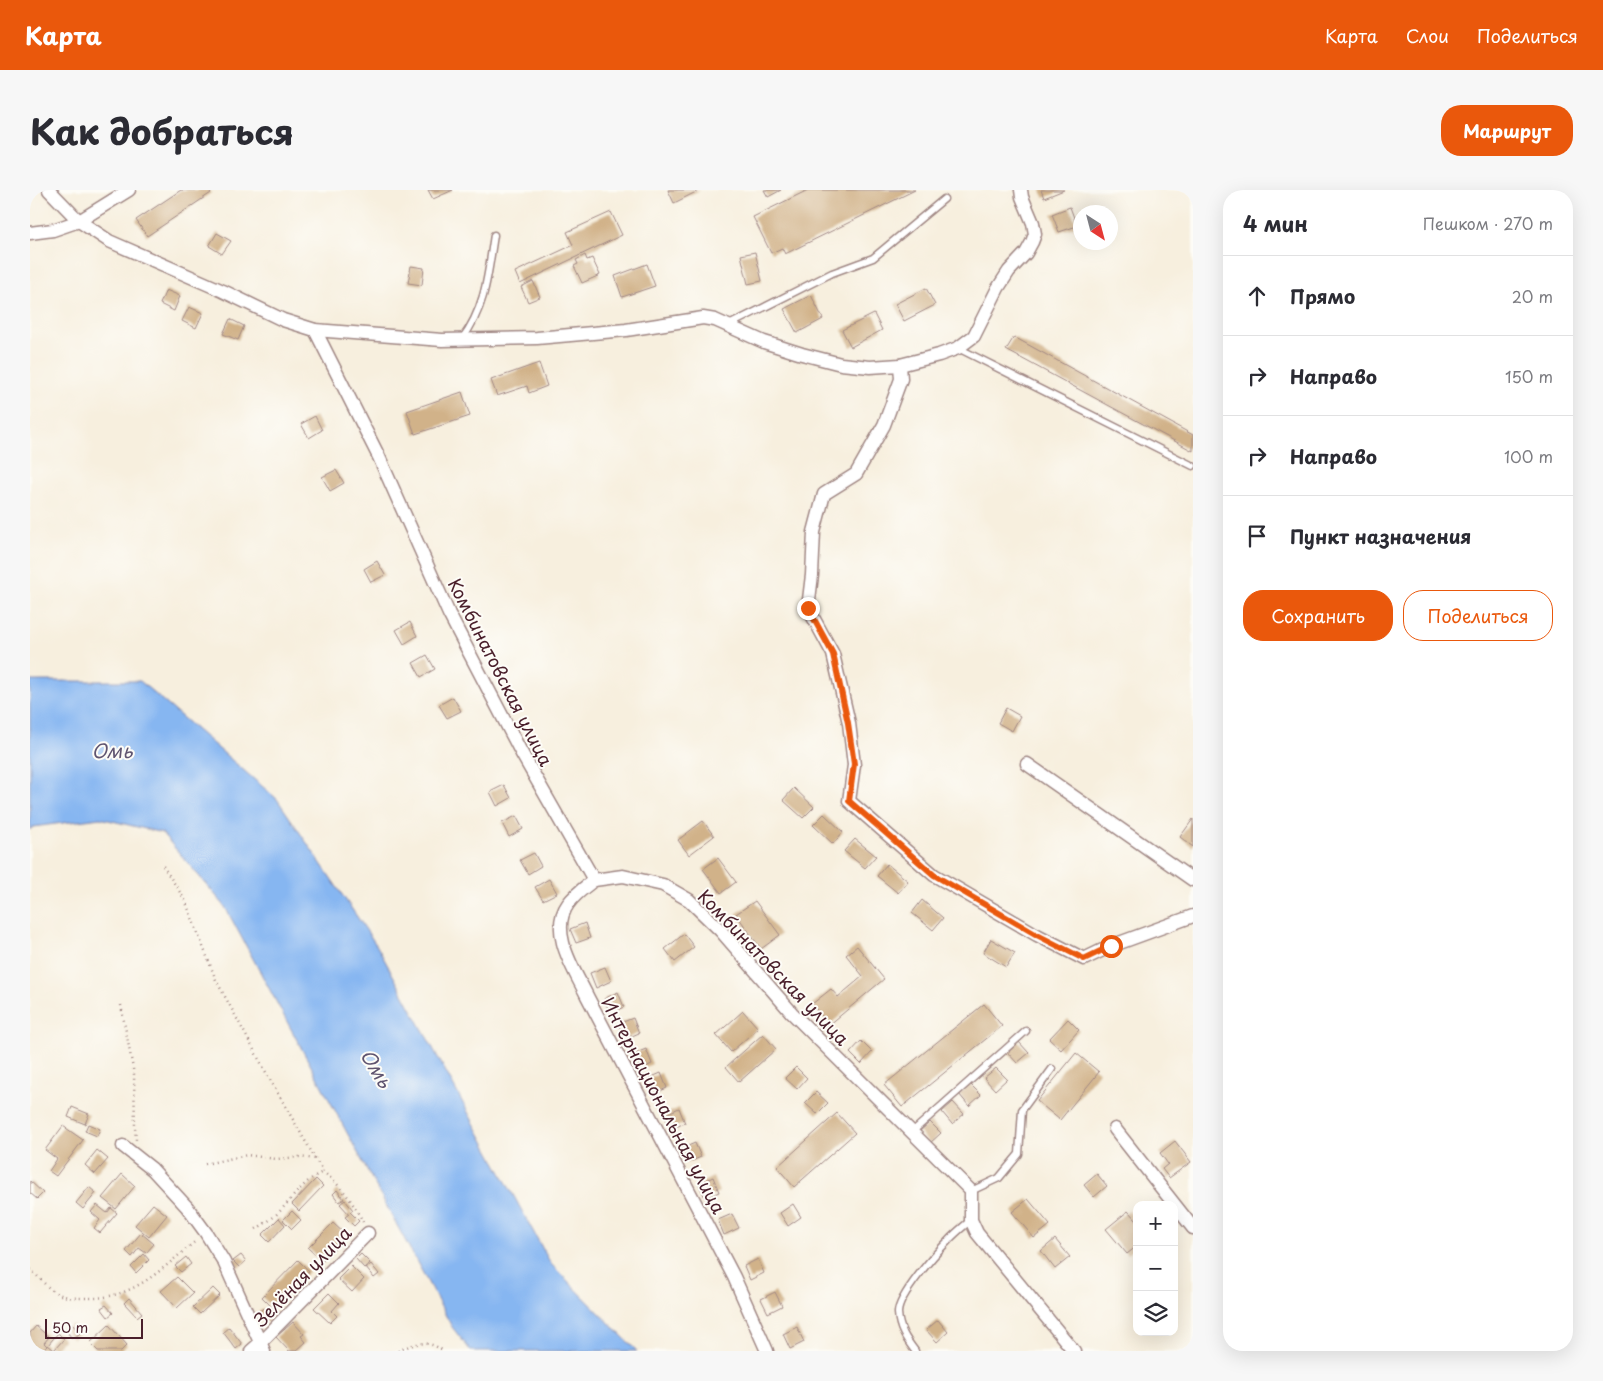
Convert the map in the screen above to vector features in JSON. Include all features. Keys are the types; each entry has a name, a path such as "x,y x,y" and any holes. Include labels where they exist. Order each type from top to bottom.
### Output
{"street":[{"path":"49,190 79,221 109,241 223,291 283,320 315,330 442,340 537,338 626,330 703,318 729,325 764,342 802,354 841,364 870,367 900,365 958,348 974,336 998,288 1009,271 1026,253 1035,234 1033,223 1022,197 1022,190"},
{"path":"30,233 54,230 79,221 127,190"},
{"name":"Комбинатовская улица","path":"315,330 379,457 449,614 522,754 594,880 623,876 662,885 689,900 721,931 792,1013 971,1191"},
{"path":"900,365 901,379 884,425 856,474 824,494 814,532 808,608 833,654 848,723 854,764 849,801 934,875 1037,935 1084,959 1111,946 1193,916"},
{"path":"1027,764 1193,880"},
{"name":"Интернациональная улица","path":"594,880 579,892 567,906 560,926 566,950 587,996 734,1277 768,1351"},
{"path":"1115,1129 1193,1228"},
{"name":"Зелёная улица","path":"123,1146 152,1170 186,1206 206,1233 224,1262 258,1348 368,1233"},
{"path":"971,1191 971,1220 977,1233 1074,1351"}],"lane":[{"path":"729,325 832,273 873,258 944,199"},
{"path":"462,340 473,325 481,307 494,235"},
{"path":"958,348 1193,466"},
{"path":"912,1132 1026,1031"},
{"path":"971,1191 999,1178 1019,1154 1022,1110 1052,1069"},
{"path":"915,1351 900,1327 898,1311 908,1290 927,1265 949,1240 971,1220"}],"path":[{"path":"163,866 185,900 216,980 268,1076 323,1172 337,1182 352,1203 368,1233"},
{"path":"121,1005 134,1074 135,1128 139,1159"},
{"path":"205,1164 247,1155 276,1159 299,1157 316,1159"},
{"path":"256,1229 278,1213 300,1188 315,1175 323,1172"},
{"path":"30,1269 54,1291 66,1297 99,1299 120,1295 144,1282 206,1233"},
{"path":"398,1351 410,1345 424,1342 443,1351"}],"water":[{"name":"Омь","path":"30,681 140,681 277,799 377,946 551,1264 637,1351 471,1351 452,1327 224,905 162,833 100,818 33,827 30,830"}],"building":[{"path":"181,190 209,190 211,193 147,236 136,220"},
{"path":"428,190 453,190 433,199"},
{"path":"668,190 700,190 674,203"},
{"path":"764,190 781,190 768,197"},
{"path":"808,190 915,190 785,254 782,248 771,253 753,217"},
{"path":"1041,190 1064,190 1044,198"},
{"path":"1070,207 1073,215 1073,227 1059,232 1052,214"},
{"path":"611,212 622,235 520,284 515,272 573,245 567,232"},
{"path":"217,233 231,241 222,254 209,246"},
{"path":"755,252 762,281 748,284 741,255"},
{"path":"585,255 587,260 592,258 600,275 582,283 574,266 578,264 576,260"},
{"path":"647,264 655,286 622,297 615,276"},
{"path":"411,266 424,268 422,285 408,283"},
{"path":"533,281 540,297 528,302 521,287"},
{"path":"926,288 935,305 904,321 895,304"},
{"path":"166,290 180,296 174,311 160,304"},
{"path":"811,295 823,319 797,333 784,309"},
{"path":"189,307 203,313 196,328 182,321"},
{"path":"874,314 882,330 851,347 842,330"},
{"path":"230,319 244,326 238,340 223,334"},
{"path":"1014,337 1193,435 1193,451 1006,350"},
{"path":"539,363 547,386 529,393 527,386 497,396 491,380"},
{"path":"462,392 470,416 415,434 407,411"},
{"path":"315,416 322,430 309,438 301,424"},
{"path":"336,470 344,483 330,491 322,477"},
{"path":"377,561 385,575 371,582 364,569"},
{"path":"410,622 417,636 404,644 396,630"},
{"path":"427,655 435,669 421,677 413,663"},
{"path":"453,697 461,711 447,718 439,705"},
{"path":"1006,708 1020,716 1012,731 998,723"},
{"path":"504,785 511,798 497,806 490,792"},
{"path":"794,788 814,807 803,818 783,800"},
{"path":"824,814 843,832 833,844 813,825"},
{"path":"516,816 523,829 509,837 502,823"},
{"path":"1193,819 1193,847 1180,837"},
{"path":"703,821 714,836 689,855 678,840"},
{"path":"855,839 876,856 865,868 844,851"},
{"path":"534,853 541,866 528,874 520,860"},
{"path":"718,858 736,882 721,893 703,869"},
{"path":"887,864 908,881 898,893 877,876"},
{"path":"549,879 557,893 543,900 535,887"},
{"path":"922,900 943,918 933,930 912,913"},
{"path":"755,901 780,935 761,949 736,914"},
{"path":"585,923 590,938 576,943 570,929"},
{"path":"684,934 694,947 675,962 665,949"},
{"path":"991,939 1015,953 1006,967 983,953"},
{"path":"857,946 884,979 829,1025 812,1004 831,989 838,997 863,976 846,955"},
{"path":"605,967 611,981 596,988 590,973"},
{"path":"618,992 624,1007 610,1013 604,999"},
{"path":"984,1004 1002,1026 902,1107 884,1085"},
{"path":"743,1011 758,1028 731,1052 716,1035"},
{"path":"633,1018 639,1033 625,1039 618,1024"},
{"path":"1068,1019 1079,1030 1061,1050 1049,1039"},
{"path":"763,1034 776,1049 739,1082 726,1067"},
{"path":"861,1041 872,1052 861,1064 850,1053"},
{"path":"1018,1041 1029,1053 1017,1063 1007,1052"},
{"path":"646,1049 652,1064 638,1070 631,1055"},
{"path":"1076,1053 1099,1072 1060,1120 1037,1101"},
{"path":"796,1067 807,1078 797,1089 785,1078"},
{"path":"996,1068 1007,1079 995,1090 984,1078"},
{"path":"661,1073 667,1088 653,1094 647,1079"},
{"path":"970,1084 981,1095 969,1106 959,1094"},
{"path":"816,1092 828,1103 817,1114 805,1103"},
{"path":"953,1102 964,1114 952,1124 942,1112"},
{"path":"72,1107 89,1114 85,1124 68,1117"},
{"path":"679,1108 685,1123 671,1129 664,1115"},
{"path":"837,1113 855,1133 794,1187 777,1167"},
{"path":"930,1122 941,1133 929,1144 919,1132"},
{"path":"88,1124 100,1129 97,1136 85,1131"},
{"path":"63,1126 83,1140 56,1176 49,1171 57,1159 45,1150"},
{"path":"1175,1141 1191,1162 1169,1178 1162,1169 1168,1164 1160,1153"},
{"path":"695,1143 701,1157 687,1163 681,1149"},
{"path":"97,1150 108,1159 95,1174 85,1165"},
{"path":"122,1174 135,1186 116,1209 102,1198"},
{"path":"1097,1174 1107,1186 1094,1197 1084,1185"},
{"path":"713,1177 719,1192 705,1198 699,1184"},
{"path":"316,1179 323,1186 299,1211 292,1204"},
{"path":"30,1181 43,1193 37,1199 30,1193"},
{"path":"89,1187 96,1193 83,1209 76,1203"},
{"path":"337,1190 344,1199 339,1202 333,1194"},
{"path":"1028,1199 1050,1225 1034,1238 1012,1212"},
{"path":"345,1200 353,1210 350,1212 359,1221 354,1226 345,1217 349,1214 340,1204"},
{"path":"153,1204 167,1215 149,1237 135,1225"},
{"path":"793,1204 801,1217 788,1226 780,1213"},
{"path":"97,1205 107,1213 111,1208 117,1213 100,1233 94,1228 100,1220 91,1212"},
{"path":"292,1211 301,1220 292,1229 283,1220"},
{"path":"1128,1211 1133,1217 1133,1249 1127,1254 1106,1229"},
{"path":"732,1214 739,1228 724,1235 718,1220"},
{"path":"279,1218 285,1225 269,1242 262,1235"},
{"path":"333,1223 347,1236 322,1261 308,1248"},
{"path":"141,1233 154,1244 146,1253 139,1248 132,1257 126,1251"},
{"path":"1055,1239 1070,1257 1055,1269 1041,1251"},
{"path":"144,1254 149,1260 136,1273 131,1267"},
{"path":"361,1254 370,1263 364,1268 356,1259"},
{"path":"241,1255 246,1261 239,1267 233,1261"},
{"path":"186,1257 191,1264 181,1272 175,1266"},
{"path":"758,1259 764,1273 750,1280 744,1266"},
{"path":"298,1260 309,1271 273,1308 262,1297"},
{"path":"371,1264 379,1274 374,1278 366,1268"},
{"path":"351,1266 364,1279 352,1292 338,1279"},
{"path":"177,1277 193,1293 177,1308 161,1291"},
{"path":"213,1288 220,1295 200,1314 193,1307"},
{"path":"775,1292 782,1306 768,1313 761,1299"},
{"path":"329,1293 339,1303 332,1311 337,1316 330,1323 314,1308"},
{"path":"129,1298 142,1313 137,1317 124,1303"},
{"path":"106,1305 113,1313 108,1317 101,1308"},
{"path":"263,1308 272,1317 267,1322 258,1313"},
{"path":"938,1320 948,1332 937,1342 926,1330"},
{"path":"293,1322 304,1334 301,1336 306,1342 296,1351 289,1351 276,1337"},
{"path":"72,1324 80,1333 73,1339 65,1330"},
{"path":"109,1325 127,1345 121,1351 98,1351 90,1343"},
{"path":"36,1326 49,1337 44,1343 47,1346 43,1351 30,1350 30,1333"},
{"path":"229,1327 242,1344 236,1349 223,1332"},
{"path":"797,1327 804,1342 790,1349 783,1334"},
{"path":"58,1333 64,1339 54,1350 48,1345"}],"route":[{"path":"808,608 833,654 848,723 854,764 849,801 934,875 1037,935 1084,959 1111,946"}]}
